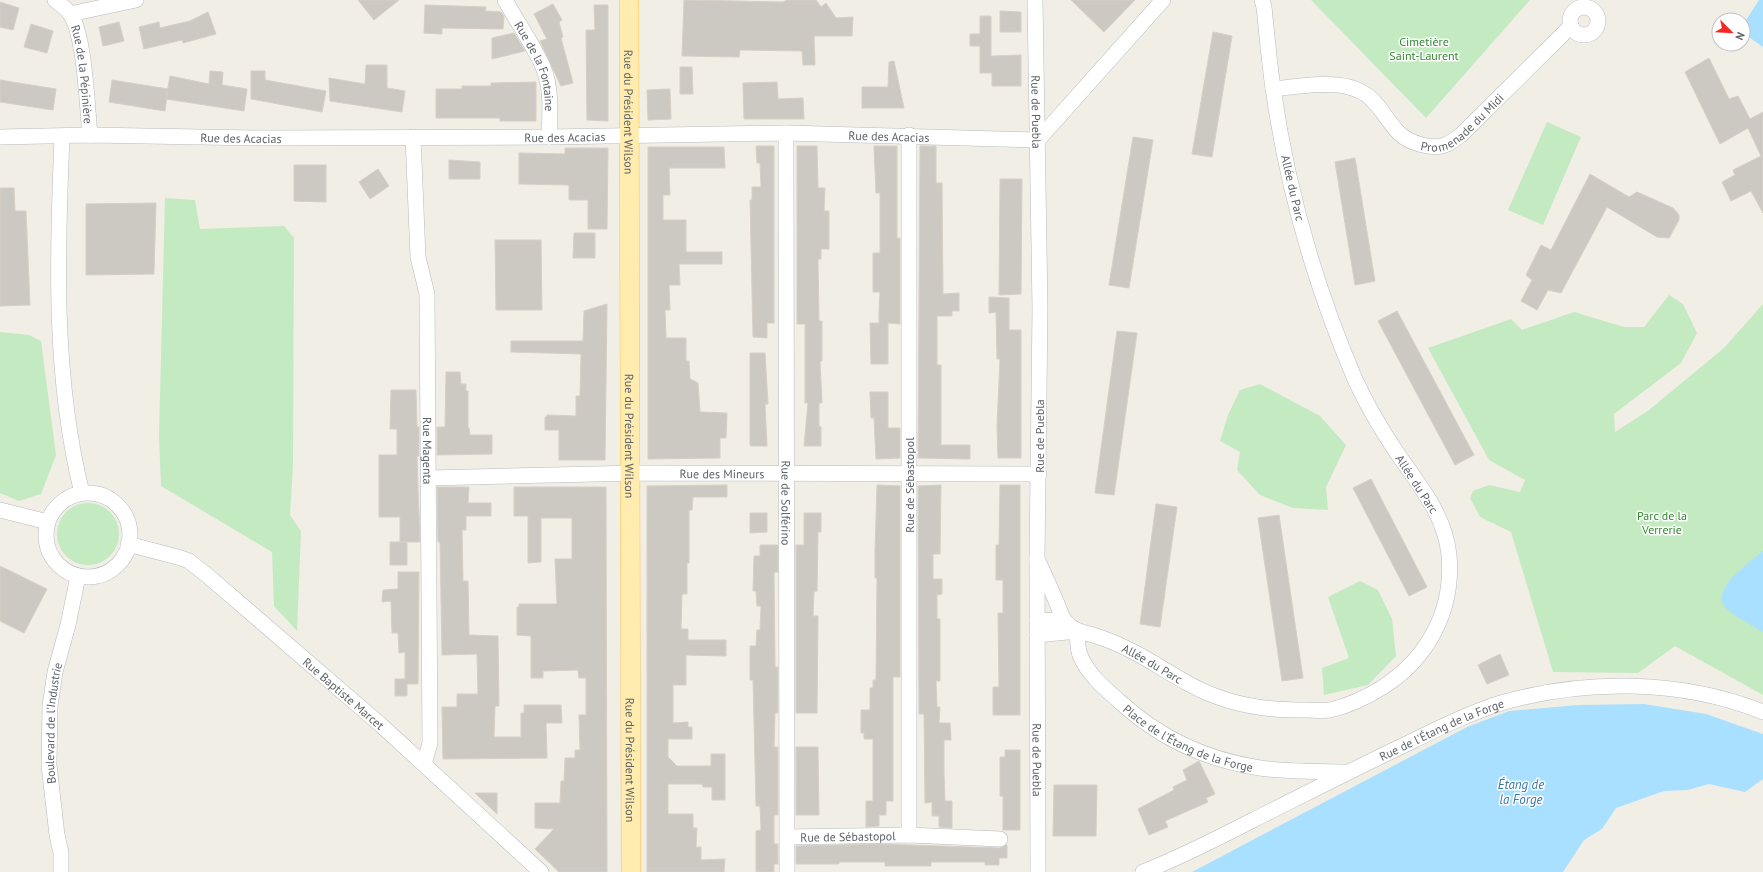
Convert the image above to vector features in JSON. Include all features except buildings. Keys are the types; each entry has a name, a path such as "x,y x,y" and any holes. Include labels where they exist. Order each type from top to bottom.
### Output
{"main road":[{"name":"Rue du Président Wilson","path":"629,0 631,872"}],"street":[{"name":"Rue de la Pépinière","path":"55,0 70,14 76,26 80,44 90,136"},
{"name":"Rue de la Pépinière","path":"70,14 136,0"},
{"name":"Rue de la Fontaine","path":"505,0 543,67 550,112 549,137"},
{"name":"Rue de Puebla","path":"1035,0 1040,309 1037,559 1038,872"},
{"path":"1038,140 1163,0"},
{"name":"Allée du Parc","path":"1038,635 1077,631 1102,638 1127,649 1212,696 1244,705 1272,710 1329,710 1360,700 1396,678 1419,656 1436,632 1446,605 1450,582 1449,553 1443,528 1436,511 1423,489 1396,451 1371,411 1355,380 1330,318 1306,244 1290,182 1273,89 1262,0"},
{"path":"1597,5 1596,13 1598,22 1592,33 1587,35 1579,34 1571,26 1571,17 1576,10 1597,5"},
{"name":"Promenade du Midi","path":"1273,89 1330,85 1349,87 1364,93 1378,104 1400,134 1415,142 1430,146 1445,145 1461,135 1571,26"},
{"name":"Rue des Acacias","path":"0,137 549,137 786,133 909,135 1038,140"},
{"name":"Rue de Solférino","path":"786,133 787,872"},
{"name":"Rue de Sébastopol","path":"909,135 909,835"},
{"path":"62,137 58,293 60,336 70,438 82,493"},
{"name":"Rue Magenta","path":"412,137 418,257 427,294 430,743 424,764"},
{"name":"Rue des Mineurs","path":"429,478 629,474 1039,474"},
{"path":"82,493 95,493 108,498 119,506 126,518 129,531 128,544 125,554 110,570 100,575 89,577 78,576 67,571 58,564 51,555 47,544 46,533 48,522 53,511 61,502 71,496 82,493"},
{"path":"0,510 48,522"},
{"name":"Rue Baptiste Marcet","path":"128,544 189,561 424,764 541,872"},
{"name":"Allée du Parc","path":"1037,559 1065,621 1077,631"},
{"name":"Boulevard de l'Industrie","path":"61,872 61,853 57,835 49,765 50,706 52,682 68,625 78,576"},
{"path":"1037,620 1065,621"},
{"name":"Place de l'Étang de la Forge","path":"1077,631 1079,654 1091,673 1124,706 1168,738 1198,751 1228,761 1259,768 1290,771 1348,772"},
{"name":"Rue de l'Étang de la Forge","path":"1143,872 1220,838 1348,772 1471,715 1500,704 1570,689 1647,687 1715,697 1763,712"},
{"name":"Rue de Sébastopol","path":"788,837 909,835 1000,839"}],"green space":[{"name":"Cimetière Saint-Laurent","path":"1311,0 1530,0 1426,118"},
{"path":"1547,122 1581,137 1543,225 1508,210"},
{"path":"165,198 195,200 200,229 284,226 294,238 293,465 290,515 301,531 297,631 274,606 272,552 161,486 159,436"},
{"name":"Parc de la Verrerie","path":"1669,295 1683,304 1697,333 1681,363 1614,414 1615,432 1649,410 1724,348 1763,304 1763,695 1675,646 1638,673 1553,672 1511,532 1480,517 1470,498 1473,491 1489,485 1520,492 1525,480 1489,460 1428,348 1511,319 1522,330 1574,312 1624,327 1644,327"},
{"path":"0,332 29,335 41,341 56,455 41,494 19,501 0,493"},
{"path":"1260,384 1320,416 1346,445 1326,487 1328,510 1293,508 1260,495 1237,470 1240,452 1220,441 1228,415 1240,390"},
{"path":"88,503 100,505 110,512 117,522 119,534 117,546 110,556 100,563 88,565 76,563 66,556 59,546 57,534 59,522 66,512 76,505"},
{"path":"1360,581 1378,590 1392,619 1396,656 1368,685 1324,695 1322,668 1349,658 1328,597"}],"water":[{"path":"1759,0 1763,0 1763,47 1751,39 1751,12"},
{"path":"1763,551 1763,632 1727,609 1724,606 1722,599 1723,591 1728,583"},
{"name":"Étang de la Forge","path":"1644,704 1706,714 1763,734 1763,779 1745,792 1709,784 1688,790 1664,791 1616,808 1602,829 1584,840 1563,872 1192,872 1467,727 1509,711 1579,705"}]}
